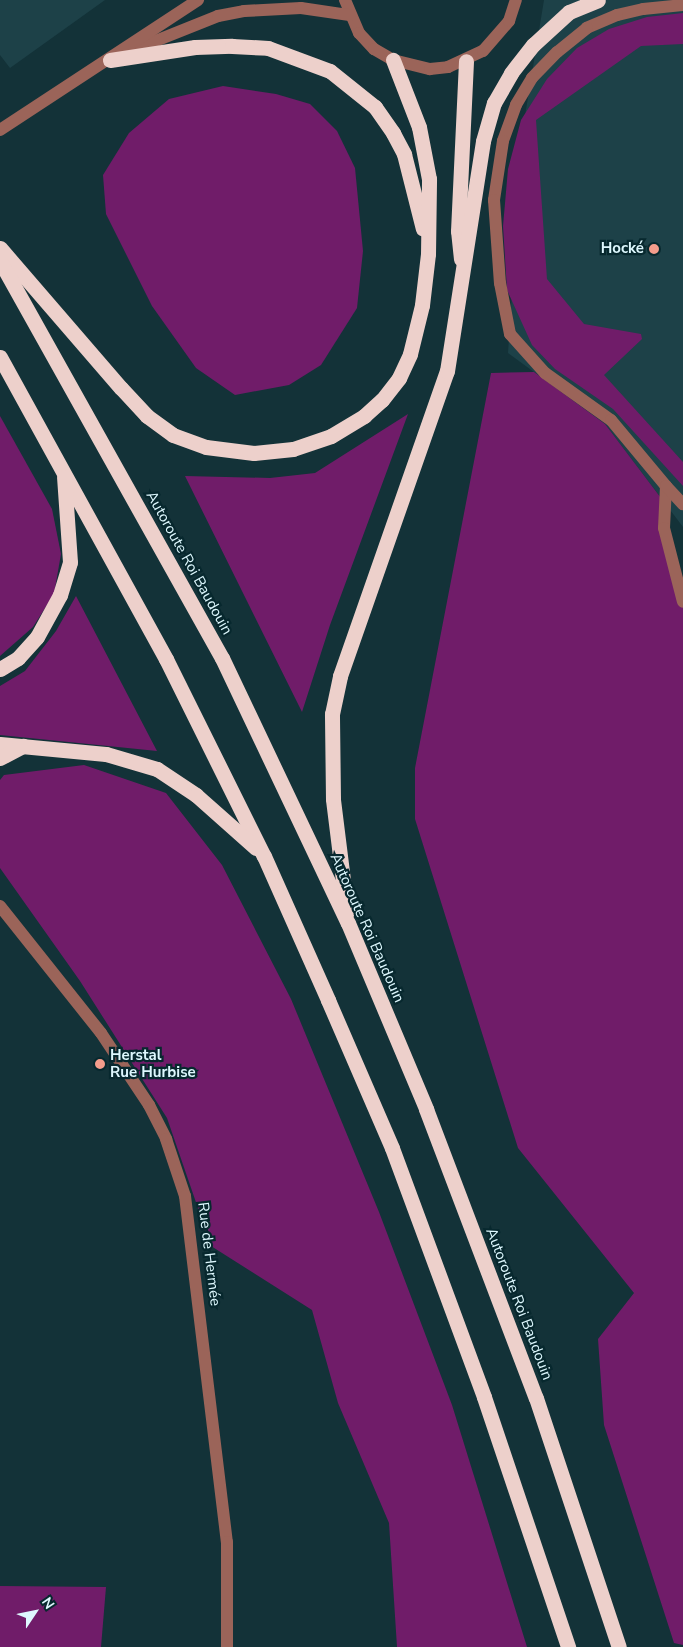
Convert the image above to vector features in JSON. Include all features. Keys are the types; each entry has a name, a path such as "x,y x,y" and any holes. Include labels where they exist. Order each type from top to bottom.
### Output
{"highway":[{"path":"348,923 333,799 332,714 340,676 447,371 483,141 494,103 511,73 533,45 569,12 598,0"},
{"path":"110,60 195,47 232,46 268,48 330,71 375,107 393,133 414,190 428,254"},
{"path":"0,248 147,416 173,435 206,447 254,453 293,449 318,441 349,427 382,400 399,378 410,354 422,305 428,254 429,179 426,154 419,127 393,60"},
{"path":"463,278 458,231 466,61"},
{"name":"Autoroute Roi Baudouin","path":"0,260 222,658 348,923 426,1109 532,1388 619,1647"},
{"path":"0,357 64,468 166,659 264,856 392,1148 484,1397 568,1647"},
{"path":"0,669 18,658 37,637 60,595 70,562 64,468"},
{"path":"0,744 106,754 156,769 196,795 264,856"},
{"path":"0,758 24,746"}],"street":[{"path":"0,130 110,60 198,0"},
{"path":"345,0 349,15 360,33 374,49 393,60 430,69 466,61 498,37 518,1"},
{"path":"683,5 643,8 617,15 587,28 556,52 532,78 516,105 503,141 494,200 500,283 510,334 545,372 611,420 683,504"},
{"path":"110,60 218,16 244,10 301,8 349,15"},
{"path":"666,486 664,528 683,602"},
{"name":"Rue de Hermée","path":"0,906 4,914 101,1033 149,1105 166,1139 185,1196 227,1542 227,1647"}],"shaded area":[{"path":"0,0 105,0 10,68 0,55"},
{"path":"544,0 683,0 683,527 605,424 508,353 523,128"},
{"path":"683,13 683,44 641,46 536,120 547,279 584,324 641,334 642,339 604,375 683,462 683,486 613,409 555,369 532,345 507,290 503,226 508,169 521,120 547,79 577,48 609,29 647,17"},
{"path":"223,86 276,94 310,104 337,131 355,168 363,251 357,308 321,365 289,385 235,395 196,368 152,306 106,214 103,175 129,133 169,99"},
{"path":"534,372 605,424 664,502 683,603 683,1645 674,1643 604,1425 598,1339 634,1293 518,1148 415,819 415,768 491,373"},
{"path":"408,414 330,625 302,712 185,476 270,478 315,473"},
{"path":"0,416 52,509 61,554 54,594 33,627 0,656"},
{"path":"76,596 157,751 0,735 0,686 25,671 56,631"},
{"path":"84,765 166,793 222,865 291,999 379,1212 452,1405 527,1647 397,1647 389,1523 338,1403 312,1310 211,1246 167,1118 80,981 0,868 0,780 4,775"},
{"path":"0,1586 106,1587 101,1647 0,1647"}],"place":[{"name":"Hocké","path":"654,249"},
{"name":"Herstal Rue Hurbise","path":"100,1064"}]}
